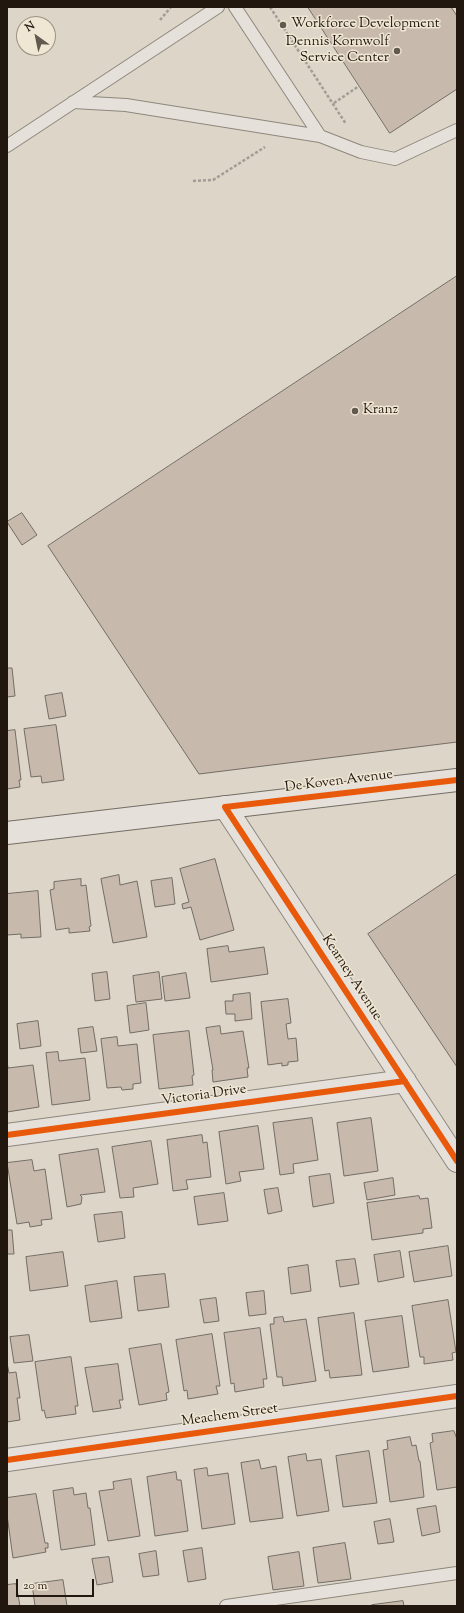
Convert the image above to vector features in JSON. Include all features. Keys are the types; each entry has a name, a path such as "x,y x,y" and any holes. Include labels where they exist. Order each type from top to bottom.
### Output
{"street":[{"name":"De Koven Avenue","path":"7,833 457,780"},
{"name":"Kearney Avenue","path":"225,807 457,1161"},
{"name":"Victoria Drive","path":"7,1135 405,1081"},
{"name":"Meachem Street","path":"7,1460 457,1396"}],"lane":[{"path":"7,146 218,7"},
{"path":"235,7 320,136"},
{"path":"73,102 126,105 320,136 362,152 394,159 457,130"},
{"path":"226,1606 457,1573"}],"path":[{"path":"270,7 334,103 348,127"},
{"path":"334,103 360,86"},
{"path":"193,181 213,180 268,146"}],"building":[{"name":"Dennis Kornwolf Service Center","path":"308,7 451,7 457,16 457,89 390,133"},
{"name":"Kranz","path":"457,276 457,742 199,774 48,546"},
{"path":"22,513 37,535 22,545 7,522"},
{"path":"7,668 12,668 15,696 7,697"},
{"path":"62,693 66,716 49,719 45,696"},
{"path":"56,725 64,780 42,783 41,776 31,777 24,729"},
{"path":"15,730 21,780 19,780 20,787 7,789 7,731"},
{"path":"215,859 234,930 200,940 191,907 183,909 182,904 189,902 180,869"},
{"path":"457,874 457,1067 368,934"},
{"path":"119,875 120,885 137,881 147,937 113,943 101,879"},
{"path":"172,878 175,904 155,907 151,881"},
{"path":"81,879 81,886 86,885 91,926 89,927 90,931 69,933 69,928 56,930 50,890 54,889 54,882"},
{"path":"38,891 41,937 21,938 21,934 7,935 7,894"},
{"path":"228,946 229,952 264,947 268,974 211,982 207,949"},
{"path":"107,972 110,999 95,1001 92,974"},
{"path":"159,972 162,999 136,1002 133,976"},
{"path":"186,973 190,998 165,1001 162,977"},
{"path":"250,993 252,1019 235,1021 235,1014 226,1014 225,1001 233,1001 233,995"},
{"path":"288,999 291,1023 286,1024 288,1039 296,1038 298,1061 288,1062 288,1065 282,1066 282,1063 268,1065 261,1002"},
{"path":"146,1003 149,1030 130,1033 127,1006"},
{"path":"38,1021 41,1046 20,1049 17,1024"},
{"path":"220,1026 221,1034 243,1031 249,1068 247,1068 248,1077 213,1082 213,1070 206,1028"},
{"path":"93,1027 97,1051 81,1053 78,1029"},
{"path":"189,1031 194,1075 192,1076 193,1085 159,1089 153,1035"},
{"path":"117,1037 118,1046 137,1044 141,1083 133,1084 133,1089 122,1090 121,1087 107,1088 101,1039"},
{"path":"58,1052 59,1061 85,1058 90,1100 52,1105 46,1053"},
{"path":"7,1061 8,1068 33,1065 39,1107 7,1112"},
{"path":"312,1118 318,1160 293,1164 294,1173 280,1175 273,1123"},
{"path":"371,1118 378,1171 344,1176 337,1123"},
{"path":"258,1126 264,1169 239,1172 241,1181 226,1184 219,1132"},
{"path":"202,1135 203,1143 207,1142 211,1177 186,1180 188,1189 173,1191 167,1140"},
{"path":"151,1141 158,1184 133,1188 134,1197 120,1198 112,1147"},
{"path":"98,1149 105,1192 80,1195 82,1197 81,1204 67,1207 59,1155"},
{"path":"32,1160 34,1171 45,1169 52,1219 41,1220 42,1225 30,1227 29,1222 17,1224 7,1163"},
{"path":"330,1174 334,1203 313,1207 309,1177"},
{"path":"393,1178 395,1195 367,1200 364,1183"},
{"path":"278,1188 282,1211 268,1214 264,1190"},
{"path":"224,1193 228,1221 198,1225 194,1197"},
{"path":"419,1196 420,1199 428,1198 432,1228 423,1229 423,1233 372,1240 367,1203"},
{"path":"122,1212 125,1238 98,1242 94,1215"},
{"path":"7,1230 12,1230 14,1254 7,1254"},
{"path":"448,1246 452,1276 414,1282 409,1252"},
{"path":"400,1251 404,1277 378,1282 374,1255"},
{"path":"63,1252 68,1286 30,1291 26,1257"},
{"path":"355,1259 359,1284 340,1287 336,1261"},
{"path":"308,1265 311,1291 291,1294 288,1268"},
{"path":"165,1274 169,1307 138,1311 134,1277"},
{"path":"117,1281 122,1318 90,1322 85,1286"},
{"path":"264,1291 266,1314 249,1316 246,1293"},
{"path":"216,1298 219,1321 204,1323 200,1300"},
{"path":"448,1300 456,1352 452,1353 453,1360 424,1364 424,1357 420,1357 412,1306"},
{"path":"354,1313 362,1375 330,1378 329,1370 325,1371 318,1318"},
{"path":"402,1316 409,1367 373,1372 365,1321"},
{"path":"283,1317 284,1322 306,1319 316,1381 283,1386 282,1377 277,1377 270,1324 274,1324 274,1318"},
{"path":"260,1328 267,1379 263,1379 264,1387 235,1392 234,1383 231,1384 224,1333"},
{"path":"212,1334 220,1386 216,1386 218,1394 188,1399 187,1390 184,1391 176,1340"},
{"path":"29,1335 33,1361 14,1363 10,1337"},
{"path":"161,1344 169,1392 166,1393 167,1400 139,1405 129,1349"},
{"path":"71,1357 78,1406 75,1406 76,1414 46,1418 44,1410 42,1411 35,1362"},
{"path":"7,1363 9,1373 16,1372 20,1398 17,1398 20,1420 7,1422"},
{"path":"118,1364 123,1400 119,1400 121,1408 93,1412 85,1368"},
{"path":"454,1431 457,1439 457,1487 437,1490 430,1443 433,1442 432,1434"},
{"path":"410,1437 412,1446 416,1445 420,1461 424,1497 390,1502 383,1450 388,1449 387,1441"},
{"path":"369,1451 377,1503 343,1507 336,1456"},
{"path":"306,1454 307,1461 321,1459 329,1511 297,1516 288,1457"},
{"path":"259,1460 261,1469 276,1466 283,1518 250,1522 241,1463"},
{"path":"207,1468 208,1476 228,1473 235,1524 202,1529 194,1470"},
{"path":"176,1472 177,1480 181,1480 188,1531 155,1536 147,1477"},
{"path":"131,1479 140,1536 108,1541 99,1491 114,1489 113,1482"},
{"path":"73,1488 74,1495 86,1493 88,1508 90,1508 95,1545 61,1550 53,1491"},
{"path":"36,1494 45,1543 48,1543 48,1548 45,1548 46,1552 13,1558 7,1515 7,1498"},
{"path":"436,1506 440,1532 422,1536 417,1509"},
{"path":"390,1519 394,1542 378,1544 374,1522"},
{"path":"345,1543 351,1579 318,1583 313,1548"},
{"path":"202,1548 206,1579 188,1582 183,1551"},
{"path":"156,1551 159,1575 143,1577 139,1554"},
{"path":"299,1552 304,1586 273,1590 268,1557"},
{"path":"109,1557 113,1582 97,1585 92,1559"},
{"path":"63,1580 67,1606 35,1606 32,1584"},
{"path":"16,1584 20,1606 7,1606 7,1585"},
{"path":"403,1601 404,1606 372,1605"}],"cycle path":[{"path":"457,780 225,807 457,1161"},
{"path":"7,1135 405,1081"},
{"path":"7,1460 457,1396"}],"place":[{"name":"Workforce Development","path":"283,25"},
{"name":"Dennis Kornwolf Service Center","path":"397,51"},
{"name":"Kranz","path":"355,411"}]}
